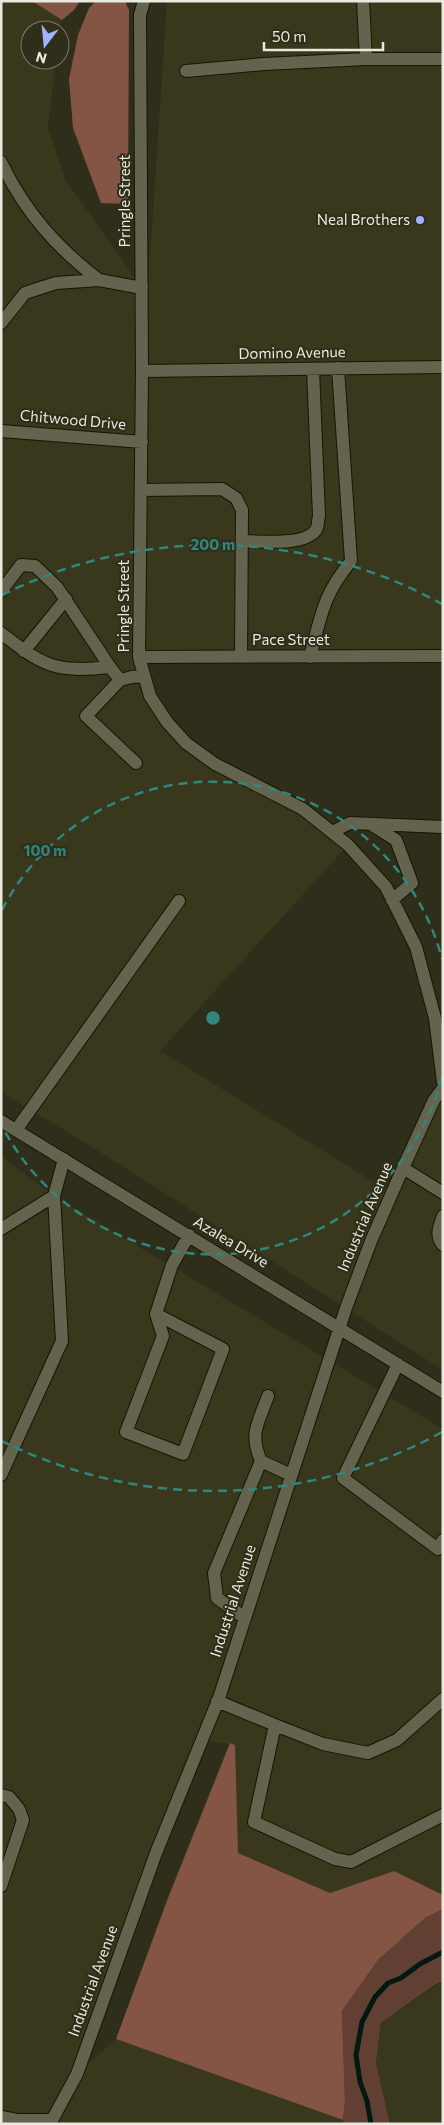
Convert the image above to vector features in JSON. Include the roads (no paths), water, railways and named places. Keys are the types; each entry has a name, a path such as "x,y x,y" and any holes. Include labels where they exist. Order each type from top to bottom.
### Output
{"street":[{"name":"Pringle Street","path":"144,1 140,14 142,442 139,657 144,676 150,696 167,722 186,743 215,764 303,809 348,845 379,880 392,900 416,947 435,1018 443,1082"},
{"path":"363,1 366,59"},
{"path":"186,71 264,64 366,59 443,59"},
{"path":"1,162 11,182 40,226 71,258 99,280"},
{"path":"1,323 26,293 56,283 99,280 142,288"},
{"name":"Domino Avenue","path":"142,371 443,367"},
{"path":"310,656 324,602 335,581 351,561 338,368"},
{"path":"242,541 295,541 311,535 317,528 319,516 313,369"},
{"name":"Chitwood Drive","path":"1,430 142,442"},
{"path":"141,490 222,489 236,498 242,510 241,657"},
{"path":"1,590 21,565 35,566 57,587 120,680"},
{"path":"24,651 66,600"},
{"path":"1,633 44,664 54,667 110,667"},
{"name":"Pace Street","path":"139,657 443,656"},
{"path":"136,763 86,716 120,680 132,676 144,676"},
{"path":"332,832 350,823 443,828"},
{"path":"371,824 396,840 412,883 392,900"},
{"path":"16,1130 179,901"},
{"name":"Industrial Avenue","path":"51,2122 77,2074 156,1853 217,1701 339,1327 371,1241 434,1100 443,1088"},
{"name":"Azalea Drive","path":"1,1121 443,1392"},
{"path":"1,1474 62,1341 54,1196 64,1159"},
{"path":"403,1168 443,1193"},
{"path":"1,1228 54,1196"},
{"path":"443,1216 438,1229 438,1240 443,1245"},
{"path":"156,1314 223,1348 183,1454 126,1432 163,1336 156,1314 172,1265 189,1235"},
{"path":"398,1364 343,1478 441,1549"},
{"path":"245,1618 217,1598 214,1573 261,1462 254,1437 268,1396"},
{"path":"261,1462 291,1475"},
{"path":"217,1701 323,1744 368,1753 398,1740 443,1698"},
{"path":"275,1725 254,1822 335,1858 351,1862 443,1815"},
{"path":"1,1794 9,1797 19,1809 23,1820 1,1886"},
{"path":"1,2117 51,2122"}],"waterway":[{"path":"371,2124 367,2101 360,2082 356,2055 362,2022 375,1997 388,1983 401,1978 420,1964 443,1952"}],"place":[{"name":"Neal Brothers","path":"420,220"}]}
